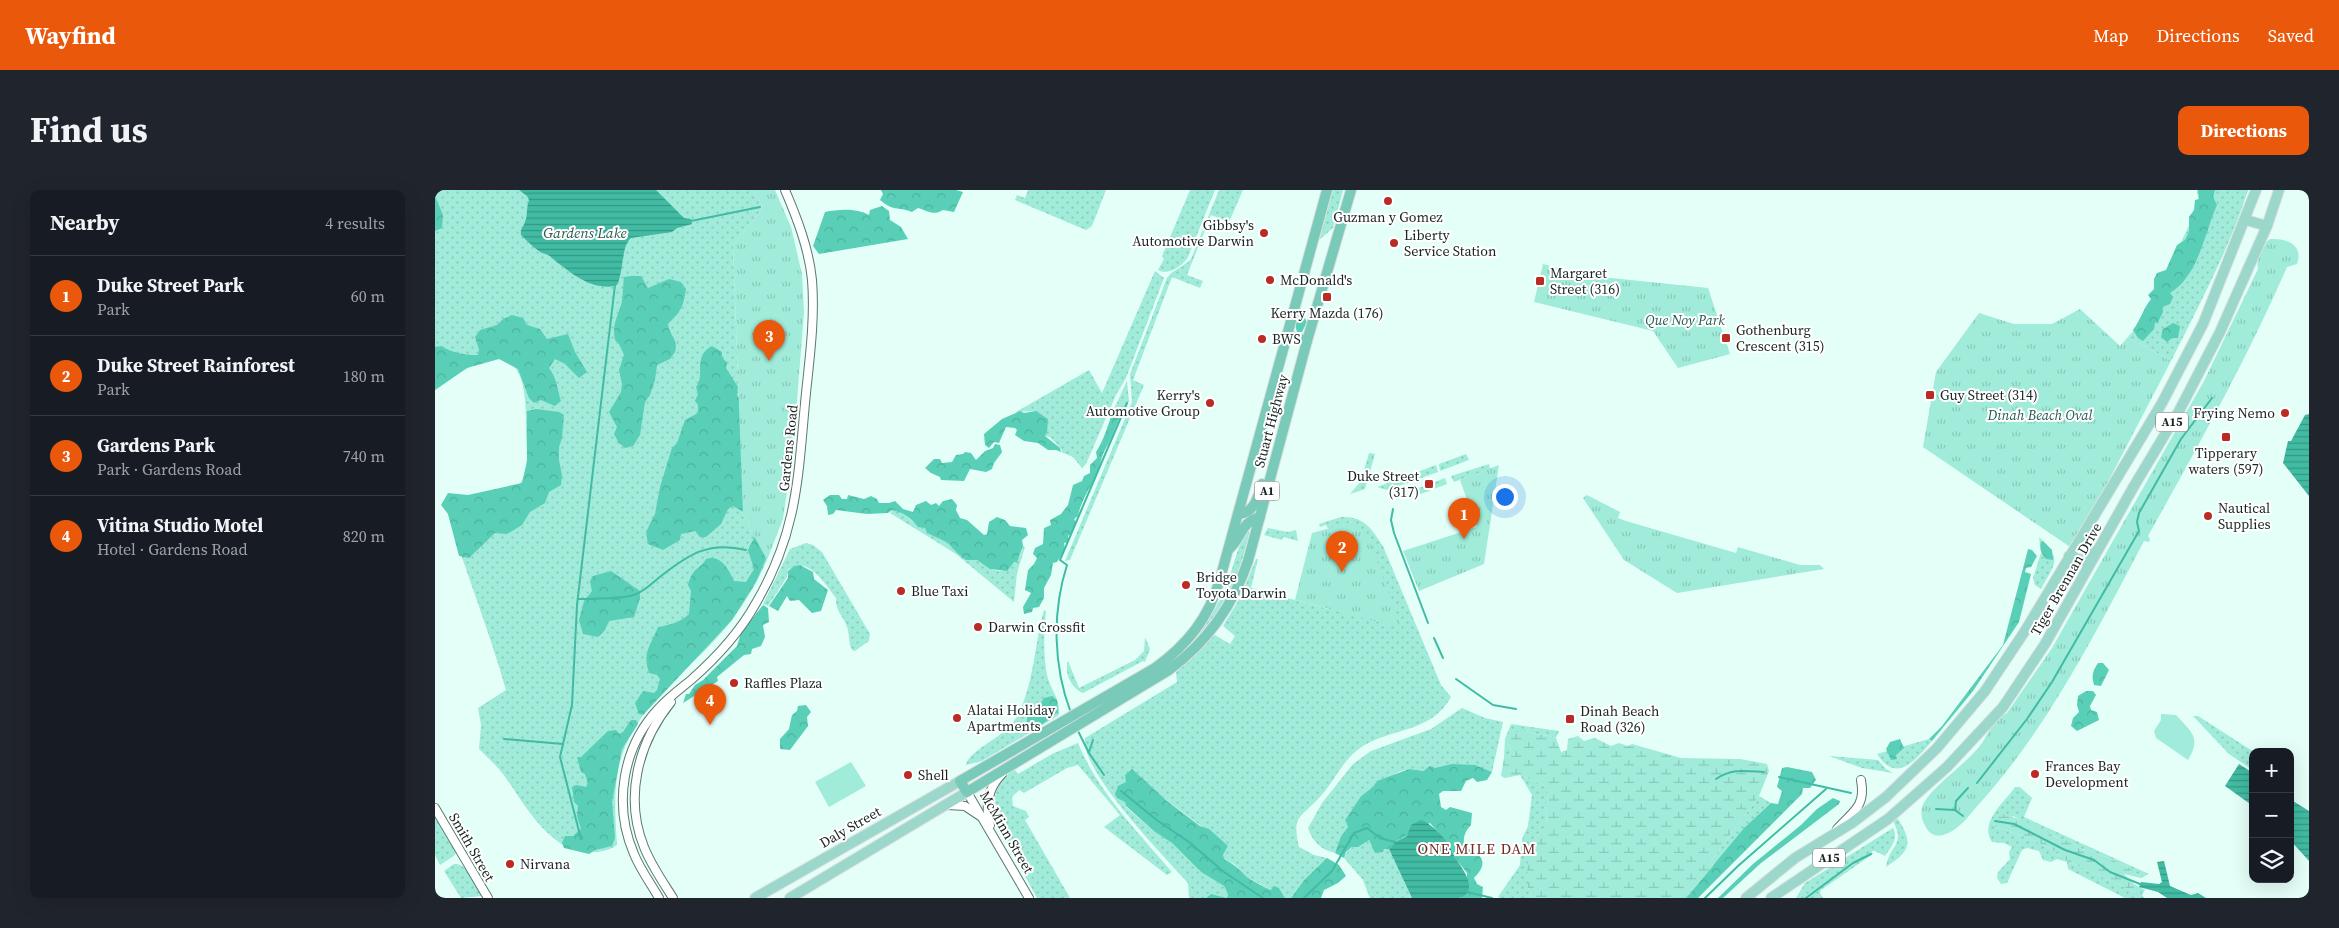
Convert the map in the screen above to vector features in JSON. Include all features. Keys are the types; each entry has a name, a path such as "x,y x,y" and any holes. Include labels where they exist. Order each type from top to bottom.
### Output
{"highway":[{"name":"Stuart Highway","path":"967,792 1155,668 1182,647 1204,619 1211,607 1228,549 1327,190"},
{"name":"Stuart Highway","path":"1079,718 1169,670 1202,641 1223,614 1236,591 1248,561 1307,341 1351,190"},
{"path":"1287,335 1307,341"},
{"path":"1238,514 1247,512 1256,500 1268,465 1282,435"},
{"path":"1228,549 1237,541 1246,523 1260,517"},
{"name":"Stuart Highway","path":"960,780 1061,729"},
{"name":"McMinn Street","path":"960,780 967,792"}],"main road":[{"name":"Tiger Brennan Drive","path":"1746,898 1795,858 1834,832 1852,823 1886,797 1937,748 1985,691 2025,631 2162,402 2203,324 2246,220 2256,190"},
{"name":"Tiger Brennan Drive","path":"1771,898 1888,819 1947,767 2003,707 2045,644 2179,411 2220,332 2267,226 2279,190"},
{"path":"2246,220 2267,226"},
{"path":"2069,556 2084,561 2090,556 2137,473 2146,466"},
{"name":"Daly Street","path":"755,898 960,780"},
{"path":"790,898 967,792"},
{"path":"829,855 835,872"},
{"path":"819,860 835,872"},
{"path":"777,885 785,898"}],"street":[{"name":"Gardens Road","path":"659,898 632,850 626,832 623,807 624,784 629,758 638,736 659,708 691,680 727,644 755,606 781,551 795,500 801,455 812,323 812,278 804,240 785,190"},
{"name":"Gardens Road","path":"673,898 643,845 635,796 639,763 646,742 656,723 691,680"},
{"path":"997,842 989,819 989,795 997,779 1014,762"},
{"path":"1834,832 1860,805 1863,791 1861,780"},
{"name":"McMinn Street","path":"967,792 1029,898"},
{"path":"947,805 965,806 984,819"},
{"name":"Smith Street","path":"435,808 487,898"},
{"path":"632,850 643,845"},
{"path":"652,886 662,880"}],"green space":[{"path":"435,190 753,190 762,205 761,211 733,245 743,515 767,560 750,593 729,624 664,691 633,731 625,747 618,771 615,808 617,845 610,849 586,852 569,848 562,844 534,818 500,771 479,749 481,725 478,708 506,690 448,514 498,497 521,482 527,464 525,401 519,375 513,366 504,360 491,359 474,365 435,390"},
{"path":"753,190 775,190 791,227 802,274 804,312 793,451 783,519 767,560 743,515 733,245 761,211 762,205"},
{"path":"881,190 956,190 963,192 954,212 943,210 933,213 918,208 912,212 889,206 880,200 883,194"},
{"path":"1028,190 1106,190 1092,226 1086,230 1015,200 1017,195 1025,198"},
{"path":"1190,190 1215,190 1188,257 1183,264 1175,269 1162,272 1158,270 1164,259 1162,256"},
{"path":"1219,190 1243,190 1229,222 1211,215 1187,275 1203,281 1200,288 1172,277 1133,380 1144,385 1070,560 1065,561 1132,402 1130,374 1167,278 1172,272 1191,259"},
{"path":"1331,190 1343,190 1333,228 1319,240"},
{"path":"2197,190 2248,190 2223,256 2171,361 2128,337 2147,315 2199,204"},
{"path":"2198,190 2215,190 2213,197 2217,205 2200,253 2188,276 2170,293 2173,297 2170,304 2162,307 2163,312 2158,322 2155,323 2154,329 2143,341 2138,338 2133,330 2151,299 2148,295 2154,289 2154,279 2157,273 2166,270 2177,245 2185,240 2189,232 2189,217 2194,210 2195,200 2199,199"},
{"path":"435,196 443,215 442,228 435,231"},
{"path":"882,206 889,211 890,220 901,227 908,239 819,254 813,246 825,212 848,210 859,211 869,215 870,210"},
{"path":"2270,239 2287,241 2296,247 2299,257 2297,264 2287,267 2238,370 2148,536 2149,542 2144,541 2108,610 2050,710 2005,773 1959,826 1943,835 1932,834 1922,819 1921,811 1925,801 1979,747 1994,723 2007,713 2052,648 2204,381 2258,269 2260,252"},
{"name":"Que Noy Park","path":"1543,264 1582,275 1708,288 1730,354 1678,368 1653,331 1534,302"},
{"path":"1155,271 1164,278 1126,378 1116,395 1086,464 1082,468 1073,457 1061,452 1062,450 1050,437 1045,436 1047,419 1033,411 1016,412 1089,370 1102,393"},
{"path":"641,276 648,288 669,279 681,282 686,289 681,309 668,324 676,344 675,352 670,359 657,365 655,380 650,395 645,402 640,435 633,446 625,448 619,443 614,434 617,427 609,412 621,392 622,384 619,370 624,355 615,340 614,330 622,303 624,277"},
{"path":"1299,308 1307,322 1302,332 1297,332 1295,325"},
{"name":"Dinah Beach Oval","path":"2080,309 2120,346 2128,337 2171,361 2073,549 1923,447 1936,372 1979,313 2014,324 2052,324"},
{"path":"512,315 523,318 527,325 540,329 547,339 568,334 575,352 587,372 579,378 565,364 555,359 549,368 555,380 561,401 555,406 541,400 534,403 529,398 518,369 499,359 467,368 435,390 435,347 442,346 459,353 478,355 479,350 475,337 480,330 497,325 503,319"},
{"path":"2173,323 2180,326 2178,338 2172,338 2167,342 2161,337 2163,329"},
{"path":"712,346 722,352 722,357 727,363 726,368 738,387 745,513 733,506 728,509 721,524 706,537 700,537 695,531 681,534 680,540 663,550 648,544 646,532 655,514 660,487 672,448 677,443 685,420 698,413 698,405 695,401 698,394 696,387 700,377 702,355"},
{"path":"1127,381 1129,401 1109,448 1108,443 1113,435 1121,411 1113,411"},
{"path":"536,409 559,412 564,415 562,438 559,447 562,475 561,485 549,492 545,503 530,512 522,525 507,534 495,533 469,558 459,556 448,514 441,505 448,493 468,495 522,483 527,461 527,411"},
{"path":"1020,411 1024,413 1036,411 1048,419 1045,436 1060,448 1061,452 1048,450 1038,443 1024,441 1015,435 1017,430 1015,428 1006,427 999,443 994,442 989,448 985,445 984,434 1002,419"},
{"path":"1113,411 1121,412 1103,454 1095,479 1084,499 1078,516 1074,519 1076,522 1068,536 1068,542 1064,543 1065,549 1057,562 1053,563 1051,575 1044,588 1044,598 1039,607 1033,608 1032,612 1024,614 1023,607 1031,593 1025,590 1028,570 1037,558 1033,554 1035,548 1043,544 1044,528 1051,525 1050,520 1061,514 1068,505 1073,485 1082,481 1084,476 1090,473 1090,465 1097,458 1096,452 1104,437"},
{"path":"995,444 1000,445 1002,452 992,469 986,472 970,469 964,481 941,480 940,477 925,468 934,459 940,459 942,463 952,462 956,455 965,452 971,453 976,460 985,451 993,448"},
{"path":"1369,453 1375,454 1365,489 1350,494 1361,481"},
{"path":"1466,454 1469,460 1440,471 1439,464"},
{"path":"1489,464 1490,469 1454,482 1451,476"},
{"path":"1436,465 1438,472 1387,490 1377,487"},
{"path":"1499,465 1484,564 1419,591 1403,551 1477,527 1460,480"},
{"path":"1445,478 1447,484 1418,495 1416,489"},
{"path":"830,495 839,495 842,499 847,499 848,495 864,499 871,496 877,499 879,503 895,501 903,509 913,512 916,505 926,501 931,505 936,503 939,506 943,501 952,499 957,505 956,510 960,518 967,520 984,535 987,534 989,522 997,517 1005,520 1010,526 1026,528 1028,535 1022,540 1023,546 1017,562 1014,562 1007,571 990,569 977,560 966,560 948,543 927,533 925,528 918,527 907,516 896,511 867,514 836,510 833,514 828,515 827,506 823,500"},
{"path":"1587,495 1620,512 1618,518 1626,521 1736,553 1738,547 1800,565 1820,565 1824,569 1677,593 1624,560 1583,498"},
{"path":"892,510 907,516 916,524 925,528 927,533 948,543 958,554 966,559 977,560 993,570 1002,571 1020,556 1023,546 1025,547 1017,573 1014,602 956,554 890,513"},
{"path":"1341,517 1349,517 1366,524 1383,546 1441,685 1451,697 1443,709 1423,723 1375,740 1356,751 1349,757 1324,792 1302,815 1296,829 1299,847 1314,855 1327,858 1304,880 1291,898 1285,898 1279,888 1271,890 1247,877 1234,864 1225,860 1223,855 1228,846 1138,779 1126,782 1123,785 1126,807 1155,832 1172,843 1201,872 1224,886 1228,894 1227,898 1211,894 1206,898 1189,898 1188,883 1109,792 1087,753 1085,738 1177,682 1176,672 1215,635 1230,644 1235,636 1223,626 1240,598 1256,559 1258,559 1251,588 1328,609 1352,522 1328,529 1326,525 1320,527 1319,524"},
{"path":"1352,522 1367,533 1401,628 1295,600 1312,533"},
{"path":"1268,528 1288,532 1296,530 1298,541 1283,537 1282,540 1264,535"},
{"path":"1247,530 1250,533 1239,572 1221,613 1187,651 1184,648 1209,618 1219,602"},
{"path":"778,531 756,582 732,620 643,715 639,714 635,703 643,691 654,693 657,690 660,679 657,675 649,673 646,659 648,649 658,627 675,623 689,614 691,591 688,585 694,571 706,559 716,559 724,564 734,581 746,582 754,569 748,550 757,532"},
{"path":"2039,537 2047,545 2054,557 2053,567 2041,589 2035,585 2033,578 2041,553"},
{"path":"2043,541 2052,550 2053,560 2046,559 2042,553 2040,545"},
{"path":"806,543 813,545 822,552 870,634 869,641 855,651 852,650 848,630 838,610 836,598 821,579 809,568 795,566 788,570 787,577 768,606 763,604 790,549"},
{"path":"2028,549 2032,550 2037,556 2031,567 2026,568 2025,572 2031,574 2019,622 1973,691 1932,741 1929,739 1942,726 2003,645"},
{"path":"800,565 813,572 814,579 828,590 821,611 812,613 799,600 790,601 787,596 778,611 769,606 788,578 788,571 794,566"},
{"path":"611,571 640,591 640,598 634,617 609,621 605,630 598,637 583,634 579,620 584,601 592,591 590,581 593,576"},
{"path":"763,605 768,608 769,622 763,625 765,637 761,646 752,649 751,654 744,655 717,677 718,681 683,703 686,694 689,694 695,685 703,680 737,646 741,633"},
{"path":"1044,610 1046,611 1044,643 1047,675 1057,698 1059,715 982,761 966,765 973,754 1009,727 1021,709 1030,681"},
{"path":"1145,637 1150,649 1145,662 1143,661 1083,693 1075,688 1069,680 1068,661 1079,688 1135,660 1144,651"},
{"path":"2098,663 2103,663 2109,670 2101,686 2094,685 2093,678"},
{"path":"2086,691 2093,691 2096,695 2090,706 2091,710 2097,712 2099,720 2077,731 2071,726 2073,718 2079,712 2077,705 2078,696"},
{"path":"1052,696 1057,700 1058,712 1039,727 1027,723 1027,712 1034,706 1039,706 1044,698"},
{"path":"806,705 811,712 807,717 808,726 790,750 780,749 780,739 789,729 792,715 797,711 798,706"},
{"path":"1462,708 1485,718 1503,722 1492,772 1443,767 1424,771 1409,769 1398,772 1361,796 1345,820 1348,827 1341,836 1335,853 1325,850 1318,844 1308,828 1322,803 1353,764 1371,751 1431,729"},
{"path":"2161,714 2176,715 2193,735 2194,746 2188,760 2156,738 2154,731 2161,720"},
{"path":"2193,716 2198,716 2249,749 2249,767 2229,754"},
{"path":"631,720 636,720 638,724 622,749 612,802 615,838 612,846 595,850 589,854 564,848 562,843 565,836 573,836 581,829 577,816 578,806 574,802 572,787 576,785 586,787 588,783 585,774 581,772 577,757 581,757 608,731 616,730 619,734 623,732"},
{"path":"1511,724 1559,731 1556,738 1525,730 1506,742 1515,755 1504,758 1505,739"},
{"path":"1525,730 1556,738 1561,752 1567,750 1568,739 1578,736 1584,741 1595,738 1611,746 1619,743 1628,746 1632,744 1681,758 1740,759 1767,764 1769,771 1759,796 1711,861 1713,866 1686,898 1531,898 1528,887 1527,866 1534,839 1546,826 1548,787 1520,775 1505,778 1501,776 1504,758 1515,755 1506,742 1514,733"},
{"path":"1900,739 1904,748 1896,755 1897,759 1891,760 1886,749 1890,742"},
{"path":"1929,739 1932,741 1919,756 1905,766 1891,767 1884,763 1877,754"},
{"path":"1078,743 1086,761 1108,795 1172,872 1167,875 1104,827 1120,815 1078,765 1067,768 1024,793 1019,790 1012,797 1013,806 1026,811 1029,817 1025,820 1070,898 1037,898 1001,831 995,810 995,799 1004,779 1014,769 1018,774 1052,754"},
{"path":"1829,756 1878,760 1886,769 1893,773 1862,768"},
{"path":"851,762 866,786 829,807 815,782"},
{"path":"1452,764 1475,765 1492,772 1487,780 1477,782 1473,778 1466,781 1461,791 1443,791 1439,794 1441,807 1446,810 1450,807 1472,813 1471,825 1465,835 1464,844 1465,847 1480,856 1482,860 1479,873 1474,878 1477,884 1483,887 1482,898 1460,898 1467,892 1467,873 1456,859 1448,843 1430,823 1395,842 1389,849 1384,849 1383,852 1375,853 1369,840 1358,847 1352,847 1346,852 1344,858 1335,853 1341,836 1348,827 1345,820 1361,796 1373,787 1377,781 1409,769 1424,771 1430,766 1435,768"},
{"path":"1787,767 1812,772 1816,780 1810,788 1803,788 1802,794 1698,898 1686,898 1744,828 1771,803 1778,804 1782,791 1777,787 1782,768"},
{"path":"1132,769 1167,801 1200,826 1209,829 1228,846 1223,855 1225,860 1248,877 1271,890 1274,886 1279,888 1285,898 1227,898 1228,894 1224,886 1201,872 1172,843 1155,832 1126,806 1125,802 1117,798 1115,794 1118,786 1126,782 1125,775"},
{"path":"1520,775 1548,787 1546,826 1534,839 1528,887 1531,898 1500,898 1498,897 1520,865 1522,839 1528,826 1532,795"},
{"path":"2015,787 2020,787 2032,798 2024,817 2149,874 2141,878 2122,864 2093,852 2080,849 2013,816 1995,827 2042,844 2065,860 2142,895 2144,898 2125,898 2068,869 2067,862 2057,859 2051,862 2043,860 2039,851 2027,848 2022,850 2007,883 2001,884 1997,878 1998,872 2010,859 2009,852 2012,847 2004,843 1992,842 1989,835 1989,827 1995,813"},
{"path":"1759,796 1771,803 1744,828 1713,866 1711,861"},
{"path":"1833,798 1840,801 1839,804 1761,863 1723,898 1718,898 1753,864 1801,825 1817,809"},
{"path":"1999,814 2023,820 2080,849 2122,864 2141,878 2124,874 2134,884 2145,890 2142,895 2065,860 2042,844 1995,827"},
{"path":"435,816 456,852 455,855 440,865 435,855"},
{"path":"1898,819 1903,827 1907,846 1901,856 1886,867 1898,840 1897,829 1893,821"},
{"path":"1893,828 1895,839 1885,856 1872,851 1873,854 1821,890 1820,893 1823,898 1796,898 1805,883"},
{"path":"1369,840 1372,847 1389,849 1412,898 1370,898 1363,880 1344,858 1351,849"},
{"path":"1327,858 1339,865 1346,876 1338,883 1324,890 1321,898 1291,898 1304,880"},
{"path":"454,864 459,864 467,871 482,896 461,898 444,871"},
{"path":"1211,894 1227,898 1206,898"}],"water":[{"name":"Gardens Lake","path":"519,190 656,190 684,218 691,219 692,224 677,228 672,232 631,238 624,253 617,285 599,286 574,275 550,256 542,253 521,235 529,200"},
{"path":"2309,414 2309,496 2283,463 2288,441 2291,441 2305,415"},
{"path":"2239,764 2249,770 2249,803 2225,786"},
{"path":"2294,802 2309,811 2309,861 2294,844"},
{"name":"ONE MILE DAM","path":"1421,820 1437,831 1449,845 1468,880 1468,891 1465,895 1459,898 1412,898 1389,849 1395,842 1407,836 1411,825"},
{"path":"2164,861 2170,886 2191,895 2198,893 2206,898 2167,898 2158,892 2139,887 2141,882 2159,884 2162,882 2157,862"}],"waterway":[{"path":"691,221 760,207"},
{"path":"581,839 560,757 572,705 577,605 615,285"},
{"path":"1977,783 2027,719 2052,682 2139,531 2137,522 2139,513 2181,439 2212,398"},
{"path":"1071,713 1065,695 1058,658 1057,620 1062,583 1067,565 1060,560 1127,403"},
{"path":"1393,509 1391,520 1394,533 1428,623"},
{"path":"578,599 616,598 636,594 681,561 710,548 721,547 746,550"},
{"path":"1434,638 1443,658"},
{"path":"1456,679 1493,705 1516,709"},
{"path":"1077,729 1089,753 1104,775"},
{"path":"504,739 563,744"},
{"path":"1089,752 1093,740"},
{"path":"1716,779 1733,772 1764,772"},
{"path":"1779,777 1851,793"},
{"path":"1955,810 1956,801 1968,788"},
{"path":"1705,898 1738,866 1826,789"},
{"path":"1121,791 1158,821 1189,842 1224,872 1263,898"},
{"path":"1936,809 1955,810 1963,816"},
{"path":"1995,821 2014,824 2065,850 2094,860 2110,872 2140,884"},
{"path":"1304,898 1332,871 1354,833 1367,828 1380,838 1395,842"},
{"path":"1806,898 1853,863 1871,854"},
{"path":"1467,892 1492,898"}],"place":[{"name":"Guzman y Gomez","path":"1388,201"},
{"name":"Gibbsy's Automotive Darwin","path":"1264,233"},
{"name":"Liberty Service Station","path":"1394,243"},
{"name":"McDonald's","path":"1270,280"},
{"name":"Margaret Street (316)","path":"1540,281"},
{"name":"Kerry Mazda (176)","path":"1327,297"},
{"name":"Gothenburg Crescent (315)","path":"1726,338"},
{"name":"BWS","path":"1262,339"},
{"name":"Gardens Park","path":"769,361"},
{"name":"Guy Street (314)","path":"1930,395"},
{"name":"Kerry's Automotive Group","path":"1210,403"},
{"name":"Frying Nemo","path":"2285,413"},
{"name":"Tipperary waters (597)","path":"2226,437"},
{"name":"Duke Street (317)","path":"1429,484"},
{"name":"Nautical Supplies","path":"2208,516"},
{"name":"Duke Street Park","path":"1464,539"},
{"name":"Duke Street Rainforest","path":"1342,572"},
{"name":"Bridge Toyota Darwin","path":"1186,585"},
{"name":"Blue Taxi","path":"901,591"},
{"name":"Darwin Crossfit","path":"978,627"},
{"name":"Raffles Plaza","path":"734,683"},
{"name":"Alatai Holiday Apartments","path":"957,718"},
{"name":"Dinah Beach Road (326)","path":"1570,719"},
{"name":"Vitina Studio Motel","path":"710,725"},
{"name":"Frances Bay Development","path":"2035,774"},
{"name":"Shell","path":"908,775"},
{"name":"Nirvana","path":"510,864"}],"district":[{"name":"ONE MILE DAM","path":"1477,848"}]}
